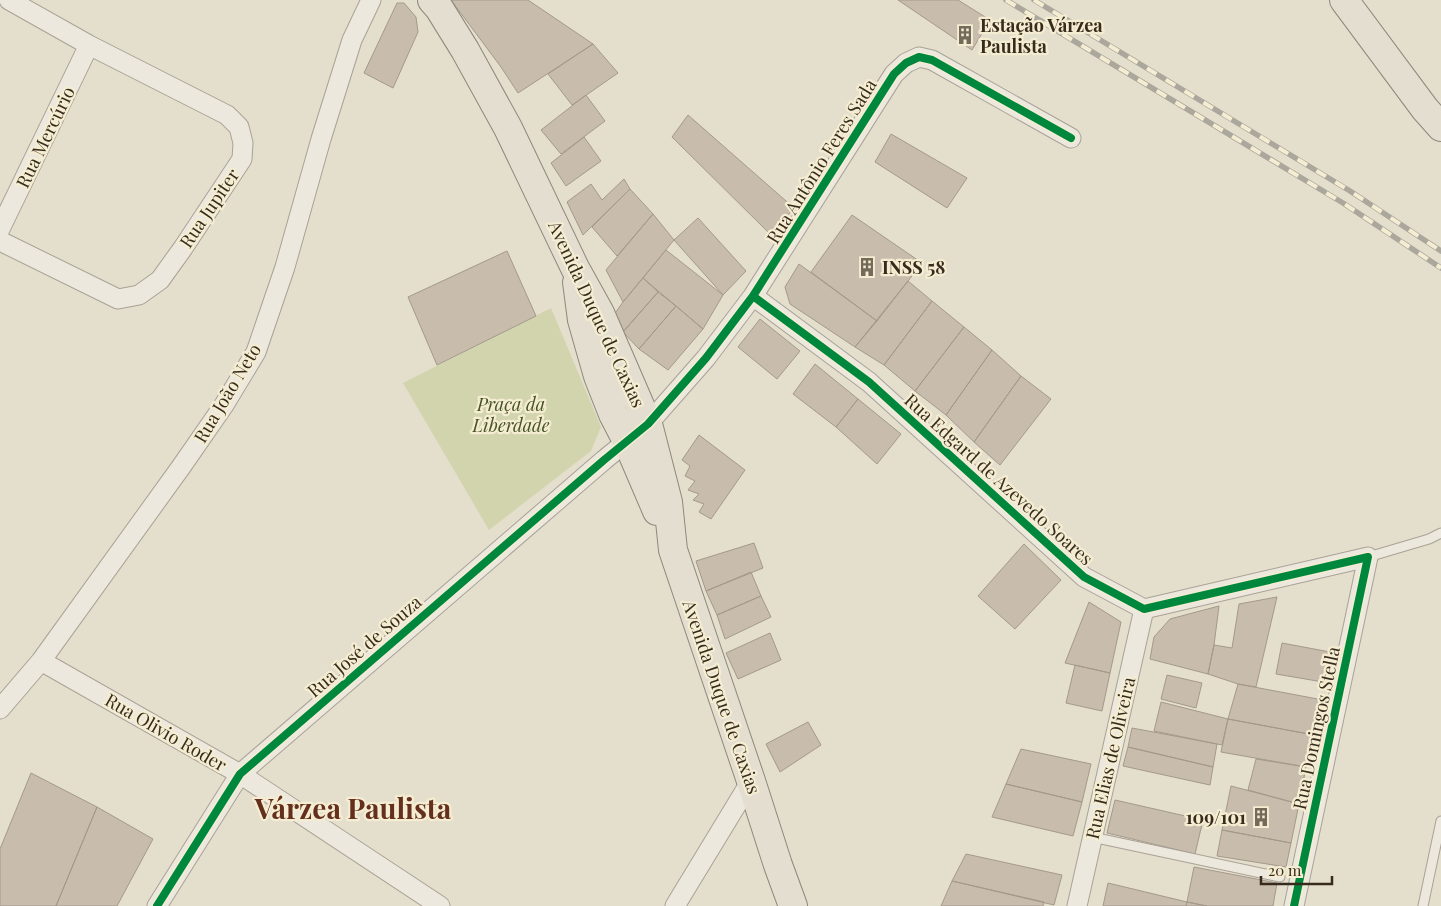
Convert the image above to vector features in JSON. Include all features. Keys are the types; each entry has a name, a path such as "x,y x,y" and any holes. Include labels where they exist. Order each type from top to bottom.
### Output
{"main road":[{"name":"Avenida Duque de Caxias","path":"432,0 465,50 508,128 575,268 600,313 648,424 668,502 673,550 793,906"},
{"path":"1344,0 1425,109 1441,127"},
{"path":"575,268 582,320 598,376 673,550"}],"street":[{"name":"Rua Jupiter","path":"0,241 118,299 139,295 160,280 183,248 242,159 243,144 239,127 228,115 89,45 9,0"},
{"name":"Rua João Neto","path":"0,709 42,661 224,405 256,352 285,267 321,139 352,40 372,0"},
{"name":"Rua Mercúrio","path":"0,229 89,45"},
{"name":"Rua Antônio Feres Sada","path":"648,424 706,358 753,296 894,74 906,63 919,57 932,60 1071,138"},
{"name":"Rua Edgard de Azevedo Soares","path":"753,296 869,382 1084,577 1144,609"},
{"name":"Rua José de Souza","path":"157,906 240,774 648,424"},
{"path":"1144,609 1368,557"},
{"name":"Rua Domingos Stella","path":"1294,906 1368,557"},
{"name":"Rua Elias de Oliveira","path":"1077,906 1144,609"},
{"name":"Rua Olivio Roder","path":"42,661 240,774 440,906"},
{"path":"675,906 751,781"}],"lane":[{"path":"1368,557 1429,539 1441,533"},
{"path":"1423,906 1441,821"},
{"path":"1092,837 1280,877"}],"green space":[{"name":"Praça da Liberdade","path":"551,308 601,427 591,451 489,530 403,383"}],"building":[{"path":"451,0 528,0 593,44 518,93"},
{"name":"Estação Várzea Paulista","path":"898,0 958,0 990,20 972,50"},
{"path":"397,3 404,3 416,17 418,32 393,88 364,73"},
{"path":"593,44 618,73 572,105 548,74"},
{"path":"586,95 605,121 561,154 541,130"},
{"path":"688,115 794,208 771,235 672,137"},
{"path":"891,134 967,178 947,208 875,162"},
{"path":"584,137 601,161 566,186 551,163"},
{"path":"624,179 630,189 583,235 567,202 591,184 602,200"},
{"path":"630,189 653,214 617,256 592,227"},
{"path":"653,214 674,240 623,302 606,270"},
{"name":"INSS 58","path":"852,215 922,263 877,321 811,272"},
{"path":"698,218 746,271 723,295 674,240"},
{"path":"666,250 723,295 703,329 643,278"},
{"path":"507,251 536,316 437,365 408,297"},
{"path":"799,264 877,321 855,347 790,304 785,287"},
{"path":"643,278 658,292 623,332 613,316"},
{"path":"908,281 932,301 884,365 855,347"},
{"path":"658,292 676,306 639,349 623,332"},
{"path":"932,301 964,327 915,391 884,365"},
{"path":"676,306 703,329 668,370 639,349"},
{"path":"760,319 800,351 777,379 738,347"},
{"path":"964,327 992,350 946,415 915,391"},
{"path":"992,350 1021,376 974,442 946,415"},
{"path":"815,364 858,399 836,427 793,394"},
{"path":"1021,376 1051,399 1000,465 974,442"},
{"path":"858,399 901,434 877,464 836,427"},
{"path":"699,435 745,470 711,519 699,512 704,504 693,500 699,494 688,490 695,481 685,476 690,466 682,460"},
{"path":"754,543 763,568 706,591 696,561"},
{"path":"1024,544 1061,580 1015,629 978,596"},
{"path":"751,572 761,596 717,615 706,591"},
{"path":"761,596 771,617 725,639 717,615"},
{"path":"1277,597 1256,687 1238,684 1208,674 1214,645 1232,648 1239,604"},
{"path":"1089,602 1121,622 1110,673 1065,663"},
{"path":"1219,606 1208,674 1150,659 1154,637 1170,619"},
{"path":"770,633 781,660 738,679 726,653"},
{"path":"1282,643 1330,652 1323,682 1276,674"},
{"path":"1075,665 1110,673 1102,711 1066,703"},
{"path":"1167,675 1202,683 1196,708 1161,699"},
{"path":"1238,684 1323,700 1314,735 1228,719"},
{"path":"1161,702 1228,719 1222,745 1154,731"},
{"path":"1228,719 1314,735 1306,767 1221,752"},
{"path":"808,722 821,745 780,772 766,744"},
{"path":"1132,728 1217,744 1213,767 1128,747"},
{"path":"1128,747 1213,767 1210,785 1123,766"},
{"path":"1021,749 1091,764 1082,802 1006,784"},
{"path":"1256,759 1306,767 1299,804 1248,790"},
{"path":"31,773 97,807 56,906 0,906 0,849"},
{"path":"1006,784 1082,802 1073,836 992,817"},
{"name":"109/101","path":"1231,786 1299,804 1291,843 1222,830"},
{"path":"1115,800 1203,820 1195,854 1107,833"},
{"path":"97,807 153,839 117,906 56,906"},
{"path":"1222,830 1291,843 1286,867 1217,856"},
{"path":"966,854 1062,875 1054,905 952,881"},
{"path":"1194,867 1277,883 1273,906 1207,906 1187,902"},
{"path":"952,881 1044,902 1043,906 941,906"},
{"path":"1108,883 1187,902 1186,906 1103,906"},
{"path":"1187,902 1207,906 1186,906"}],"railway":[{"path":"1006,0 1343,203 1441,268"},
{"path":"1034,0 1350,191 1441,251"}],"cycle path":[{"path":"157,906 240,774 648,424 706,358 753,296 894,74 906,63 919,57 932,60 1071,138"},
{"path":"753,296 869,382 1084,577 1144,609 1368,557 1294,906"}],"place":[{"name":"Estação Várzea Paulista","path":"965,35"},
{"name":"INSS 58","path":"867,267"},
{"name":"109/101","path":"1261,817"}],"district":[{"name":"Várzea Paulista","path":"353,807"}]}
